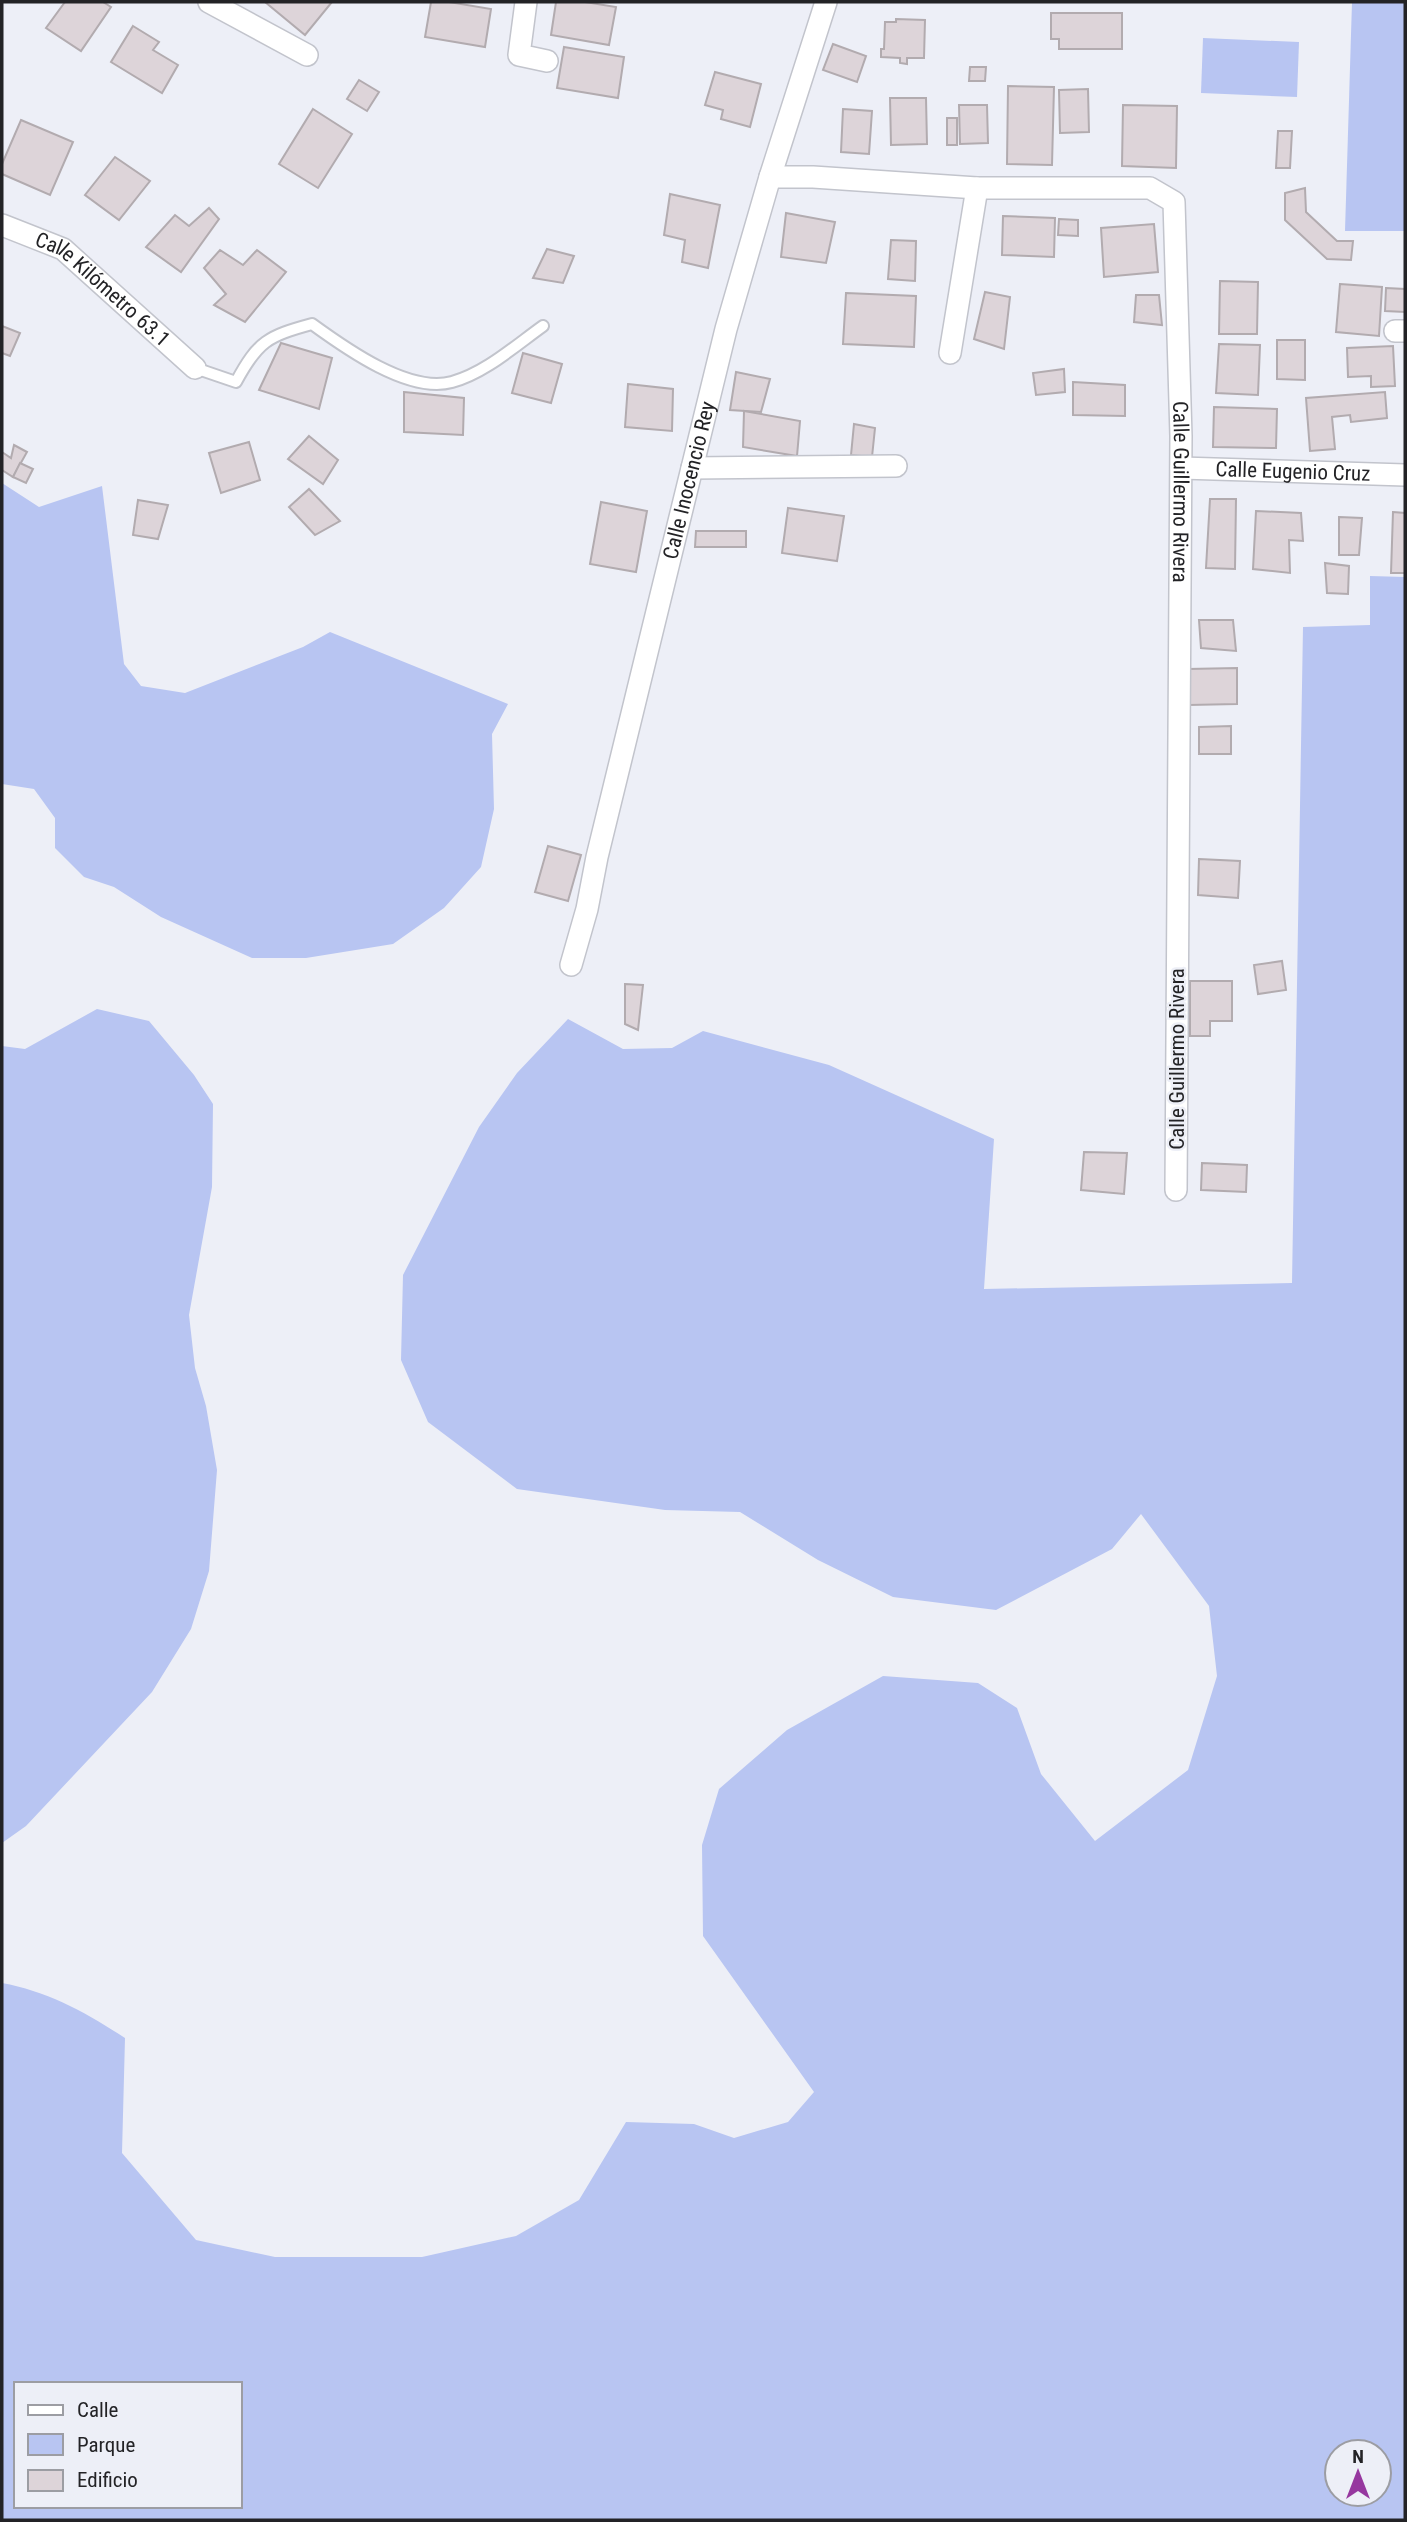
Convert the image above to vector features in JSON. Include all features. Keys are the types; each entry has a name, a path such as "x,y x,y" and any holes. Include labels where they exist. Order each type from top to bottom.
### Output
{"street":[{"path":"209,2 307,55"},
{"path":"526,2 519,55 547,61"},
{"name":"Calle Inocencio Rey","path":"571,965 587,909 597,857 726,329 770,177 827,2"},
{"name":"Calle Guillermo Rivera","path":"770,177 813,177 977,188 1150,188 1174,202 1181,468 1176,1190"},
{"path":"950,353 977,188"},
{"name":"Calle Kilómetro 63.1","path":"2,225 63,249 194,368"},
{"path":"692,468 896,466"},
{"name":"Calle Eugenio Cruz","path":"1181,468 1405,475"}],"lane":[{"path":"194,368 236,382 254,351 278,333 312,324 396,375 428,384 450,383 480,370 543,326"}],"green space":[{"path":"1352,2 1405,2 1405,231 1345,231"},
{"path":"1203,38 1299,42 1297,97 1201,93"},
{"path":"2,483 39,507 102,486 124,664 141,686 185,693 303,647 330,632 508,704 492,734 494,809 481,867 444,908 393,944 306,958 252,958 161,917 114,887 84,877 55,848 55,818 34,789 2,784"},
{"path":"1370,576 1405,577 1405,2520 2,2520 2,1983 35,1991 66,2004 125,2038 122,2153 196,2240 275,2257 422,2257 516,2236 579,2200 626,2122 694,2124 734,2138 788,2122 814,2092 703,1936 702,1845 719,1789 787,1730 883,1676 978,1683 1017,1708 1041,1774 1095,1841 1188,1770 1217,1676 1209,1606 1141,1514 1112,1549 996,1610 893,1597 818,1560 740,1512 665,1510 517,1489 428,1422 401,1360 403,1275 479,1127 517,1073 568,1019 623,1049 672,1048 703,1031 829,1065 994,1139 984,1289 1292,1283 1303,627 1370,625"},
{"path":"97,1009 149,1021 194,1075 213,1104 212,1187 189,1315 195,1368 206,1406 217,1470 209,1571 191,1629 152,1692 26,1826 2,1843 2,1046 25,1049"}],"building":[{"path":"65,2 103,2 111,7 81,51 46,28"},
{"path":"265,2 332,2 305,35"},
{"path":"431,2 491,9 485,47 425,37"},
{"path":"556,2 585,2 616,7 609,45 551,35"},
{"path":"1051,13 1122,13 1122,49 1059,49 1059,39 1051,39"},
{"path":"896,19 925,20 924,58 907,58 907,64 900,63 900,58 881,57 885,22 896,22"},
{"path":"133,26 159,42 153,50 178,65 162,93 111,62"},
{"path":"833,44 866,56 857,82 823,70"},
{"path":"564,47 624,57 618,98 557,88"},
{"path":"970,67 986,67 985,81 969,81"},
{"path":"715,72 761,84 750,127 721,119 723,110 705,105"},
{"path":"359,80 379,92 367,111 347,99"},
{"path":"1008,86 1054,87 1052,165 1007,164"},
{"path":"1088,89 1089,132 1060,133 1059,90"},
{"path":"890,98 926,98 927,144 891,145"},
{"path":"959,105 987,105 988,143 960,144"},
{"path":"1123,105 1177,106 1176,168 1122,166"},
{"path":"313,109 352,134 318,188 279,164"},
{"path":"843,109 872,111 869,154 841,152"},
{"path":"947,118 957,118 957,145 947,145"},
{"path":"21,120 73,142 50,195 2,174 2,164"},
{"path":"1278,131 1292,131 1290,168 1276,168"},
{"path":"115,157 150,181 119,220 85,195"},
{"path":"1305,188 1306,212 1337,241 1353,241 1351,260 1327,259 1285,220 1285,193"},
{"path":"670,194 720,205 708,268 682,262 685,240 664,235"},
{"path":"209,208 219,219 181,272 146,247 175,215 189,226"},
{"path":"786,213 835,222 826,263 781,257"},
{"path":"1003,216 1055,218 1054,257 1002,255"},
{"path":"1059,219 1078,220 1078,236 1058,235"},
{"path":"1154,224 1158,272 1104,277 1101,228"},
{"path":"891,240 916,241 915,281 888,279"},
{"path":"547,249 574,256 563,283 533,278"},
{"path":"220,250 243,265 257,250 286,272 245,322 214,305 226,294 204,268"},
{"path":"1220,281 1258,282 1257,334 1219,334"},
{"path":"1340,284 1382,287 1379,336 1336,332"},
{"path":"1386,288 1405,289 1405,312 1385,311"},
{"path":"985,292 1010,297 1004,349 974,339"},
{"path":"846,293 916,296 914,347 843,344"},
{"path":"1136,295 1159,295 1162,325 1134,322"},
{"path":"2,326 20,333 10,356 2,353"},
{"path":"1277,340 1305,340 1305,380 1277,379"},
{"path":"281,343 332,358 319,409 259,390"},
{"path":"1219,344 1260,345 1258,395 1216,393"},
{"path":"1393,346 1395,386 1371,387 1371,376 1348,377 1347,348"},
{"path":"523,353 562,364 551,403 512,393"},
{"path":"1064,369 1065,392 1036,395 1033,373"},
{"path":"736,372 770,379 761,412 730,410"},
{"path":"1073,382 1125,385 1125,416 1073,415"},
{"path":"628,384 673,389 672,431 625,427"},
{"path":"404,392 464,398 463,435 404,432"},
{"path":"1385,392 1387,418 1351,422 1350,415 1332,417 1335,449 1310,451 1306,398"},
{"path":"1214,407 1277,409 1276,448 1213,447"},
{"path":"744,411 800,421 797,456 743,447"},
{"path":"854,424 875,428 872,457 851,455"},
{"path":"309,436 338,460 323,484 288,459"},
{"path":"249,442 260,480 221,493 209,453"},
{"path":"14,445 27,452 13,477 2,470 2,452 11,458"},
{"path":"20,463 33,469 26,483 13,477"},
{"path":"309,489 340,521 315,535 289,507"},
{"path":"1210,499 1236,499 1235,569 1206,568"},
{"path":"138,500 168,505 158,539 133,535"},
{"path":"601,502 647,511 636,572 590,564"},
{"path":"788,508 844,516 837,561 782,553"},
{"path":"1256,511 1301,513 1303,541 1289,540 1290,573 1253,569"},
{"path":"1393,512 1405,513 1405,573 1391,573"},
{"path":"1339,517 1362,518 1359,555 1339,555"},
{"path":"696,531 746,531 746,547 695,547"},
{"path":"1325,563 1349,566 1348,594 1327,593"},
{"path":"1199,620 1233,620 1236,651 1201,648"},
{"path":"1237,668 1237,704 1189,705 1188,669"},
{"path":"1231,726 1231,754 1199,754 1199,727"},
{"path":"548,846 581,855 568,901 535,892"},
{"path":"1199,859 1240,861 1238,898 1198,895"},
{"path":"1282,961 1286,990 1258,994 1254,965"},
{"path":"1190,981 1232,981 1232,1021 1210,1021 1210,1036 1190,1036"},
{"path":"625,984 643,985 638,1030 625,1024"},
{"path":"1084,1152 1127,1153 1124,1194 1081,1190"},
{"path":"1202,1163 1247,1165 1246,1192 1201,1190"}]}
